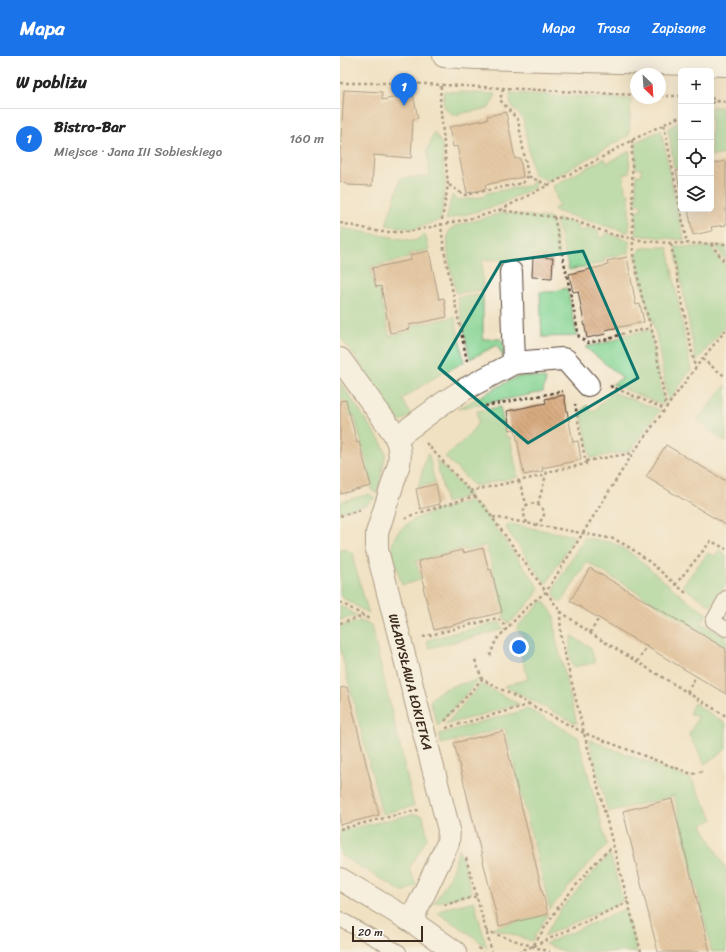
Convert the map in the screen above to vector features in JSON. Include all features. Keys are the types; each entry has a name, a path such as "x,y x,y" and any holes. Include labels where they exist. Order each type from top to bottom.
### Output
{"street":[{"path":"444,56 726,65"},
{"path":"511,272 514,363"},
{"name":"WŁADYSŁAWA ŁOKIETKA","path":"340,359 402,434 399,464 377,534 376,542 379,560 396,625 431,736 449,836 448,843 411,920"},
{"path":"402,434 443,403 514,363 562,359 566,360 581,392"},
{"path":"340,879 411,920 456,952"}],"lane":[{"path":"726,598 712,621 726,629"},
{"path":"340,919 400,952"}],"path":[{"path":"340,83 406,84 630,95"},
{"path":"441,86 440,102 448,185 441,225 444,250 468,363 480,381"},
{"path":"448,185 464,195 523,183 528,176 518,120 500,100 502,89"},
{"path":"666,96 678,96"},
{"path":"714,99 726,102"},
{"path":"714,102 718,101"},
{"path":"340,223 381,232 408,232 499,210 678,118"},
{"path":"664,125 687,244"},
{"path":"632,140 633,254 642,297 651,328 666,408"},
{"path":"528,176 549,185"},
{"path":"499,210 569,220 614,235 633,239 670,244 726,244"},
{"path":"554,217 579,337 588,343 651,328"},
{"path":"670,244 695,369"},
{"path":"711,244 726,264"},
{"path":"490,656 496,640 507,627 529,605 546,592 633,453 702,359 726,330"},
{"path":"702,359 726,377"},
{"path":"484,406 569,390 581,392 598,381 666,408"},
{"path":"581,392 586,462"},
{"path":"402,434 421,438 470,490 492,517 560,611 590,633 726,716"},
{"path":"470,490 546,475 547,472 586,464 586,462 633,453"},
{"path":"538,504 546,475"},
{"path":"519,481 526,506 523,513 527,523"},
{"path":"403,520 475,496"},
{"path":"526,506 535,503 538,504"},
{"path":"537,525 541,522 544,515 538,504"},
{"path":"340,516 364,509"},
{"path":"492,517 614,539 623,543 686,594"},
{"path":"675,585 711,541 726,549"},
{"path":"340,602 386,628 396,625"},
{"path":"560,611 561,638 613,846 642,952"},
{"path":"340,623 364,616"},
{"path":"421,638 497,618 507,627"},
{"path":"590,633 599,618"},
{"path":"638,662 647,646"},
{"path":"475,660 482,680 584,733 692,774 703,771"},
{"path":"687,692 696,676"},
{"path":"431,736 482,680"},
{"path":"431,736 528,704"},
{"path":"340,829 417,810 446,819"},
{"path":"533,946 559,906 593,865 613,846"},
{"path":"465,852 492,952"},
{"path":"518,952 628,902"},
{"path":"486,931 550,952"}],"highlighted area":[{"path":"583,251 638,378 528,443 439,368 501,262"}],"green space":[{"path":"444,91 496,94 489,108 454,115 445,108 443,100"},
{"path":"510,93 630,99 629,135 548,181 533,174 523,119 511,105"},
{"path":"714,107 721,107 726,131 726,154 714,156"},
{"path":"678,123 678,167 674,168 668,128"},
{"path":"661,130 684,240 636,235 636,210 641,210 641,204 636,204 636,175 641,175 641,169 635,168 636,142"},
{"path":"434,132 442,145 445,186 441,219 413,229 386,225 401,178 430,176 427,151"},
{"path":"630,151 629,174 624,174 625,193 629,193 629,231 626,232 555,211 554,208 559,207 553,186 605,158 607,163"},
{"path":"533,180 536,184 535,187 499,205 446,220 452,195 457,200 483,197 487,193 531,185"},
{"path":"503,213 550,218 553,222 561,258 532,256 532,259 482,260 483,290 456,293 447,245 449,230 455,226"},
{"path":"558,219 579,225 578,230 584,231 586,227 599,231 598,236 604,238 606,233 629,240 629,253 604,258 605,262 569,270 556,220"},
{"path":"340,228 415,241 425,234 429,250 408,254 409,258 370,267 375,290 379,289 389,336 412,331 411,326 455,317 464,362 432,379 402,399 411,415 400,422 340,336"},
{"path":"715,246 726,246 726,261"},
{"path":"647,247 668,248 691,370 668,402 656,334 644,294 636,256 640,249"},
{"path":"675,247 711,247 726,267 726,325 696,362"},
{"path":"567,288 577,336 542,337 540,292 551,292"},
{"path":"483,295 483,339 500,339 503,341 504,358 497,345 470,359 457,297"},
{"path":"650,330 664,403 663,405 612,384 623,378 585,347 613,341 624,335"},
{"path":"526,376 546,379 543,392 457,409 509,381 518,377"},
{"path":"340,382 381,442 386,453 377,494 372,491 371,487 373,486 354,415 340,419"},
{"path":"726,385 726,443 697,420"},
{"path":"612,392 660,410 630,451 591,458 581,412 587,405 593,412"},
{"path":"500,407 506,437 510,437 518,477 474,486 445,457 466,438 478,423 477,411"},
{"path":"427,454 429,455 435,483 418,487"},
{"path":"436,460 470,495 446,503"},
{"path":"369,494 375,498 366,505 340,512 340,502"},
{"path":"468,501 482,509 539,588 535,596 509,624 502,616 505,615 486,545 465,551 464,548 416,561 421,580 402,585 392,550 395,536 411,521 435,511"},
{"path":"509,524 575,536 546,584 506,528"},
{"path":"584,538 610,542 620,546 637,558 683,597 707,614 701,623 726,637 726,647 587,562 561,603 555,595 556,585"},
{"path":"345,549 354,554 354,563 369,614 340,596 340,550"},
{"path":"719,550 726,555 726,584 711,606 682,586 708,553 715,556"},
{"path":"543,600 554,615 556,639 577,724 504,686 528,679 518,644 524,637 516,628"},
{"path":"340,605 357,616 340,620"},
{"path":"361,621 371,625 414,806 382,814 340,648 340,626"},
{"path":"499,622 504,629 429,648 427,640"},
{"path":"572,636 591,648 595,663 573,667 569,651"},
{"path":"479,680 438,726 430,701 434,696 452,686"},
{"path":"481,684 519,704 445,725"},
{"path":"694,703 726,724 726,749 705,764 689,735 698,717 689,713"},
{"path":"528,709 578,737 607,845 590,862 550,909 505,728 441,744 439,734"},
{"path":"589,740 691,779 713,819 702,825 726,869 726,952 712,952 674,796 608,812"},
{"path":"414,814 423,816 427,838 409,869 417,885 403,892 340,855 340,831"},
{"path":"459,848 472,893 434,903 449,877"},
{"path":"610,854 623,901 544,936 562,908"},
{"path":"474,901 487,948 474,937 438,913 442,909"},
{"path":"625,909 637,952 565,952 545,944"},
{"path":"548,914 532,941 492,928 499,926"}],"building":[{"path":"344,90 382,92 382,100 413,94 418,118 413,119 411,158 374,155 372,186 348,185 340,181 340,152"},
{"path":"506,112 515,159 520,158 523,177 485,185 486,189 467,193 457,146 453,147 449,127 488,119 487,116"},
{"path":"726,161 726,225 711,227 712,231 693,235 689,212 714,212 714,163"},
{"path":"429,251 439,299 444,298 447,317 409,325 410,329 390,333 381,286 376,287 372,268 411,260 410,255"},
{"path":"533,257 553,258 552,278 532,277"},
{"path":"627,257 636,305 640,304 644,322 605,330 606,334 587,338 578,291 573,292 569,274 608,265 607,261"},
{"path":"564,395 573,442 578,441 581,460 542,468 543,471 524,475 515,429 510,430 507,411 546,403 545,399"},
{"path":"346,400 357,443 359,442 371,486 340,494 340,401"},
{"path":"666,445 726,481 726,525 646,477"},
{"path":"436,484 440,504 420,509 416,489"},
{"path":"483,548 489,570 491,569 502,612 434,630 418,561 462,550 463,553"},
{"path":"590,568 726,649 726,694 570,601"},
{"path":"347,687 379,815 340,825 340,688"},
{"path":"503,731 548,914 499,926 454,743"},
{"path":"672,799 710,952 658,952 623,811"}],"place":[{"name":"Bistro-Bar","path":"404,106"}]}
